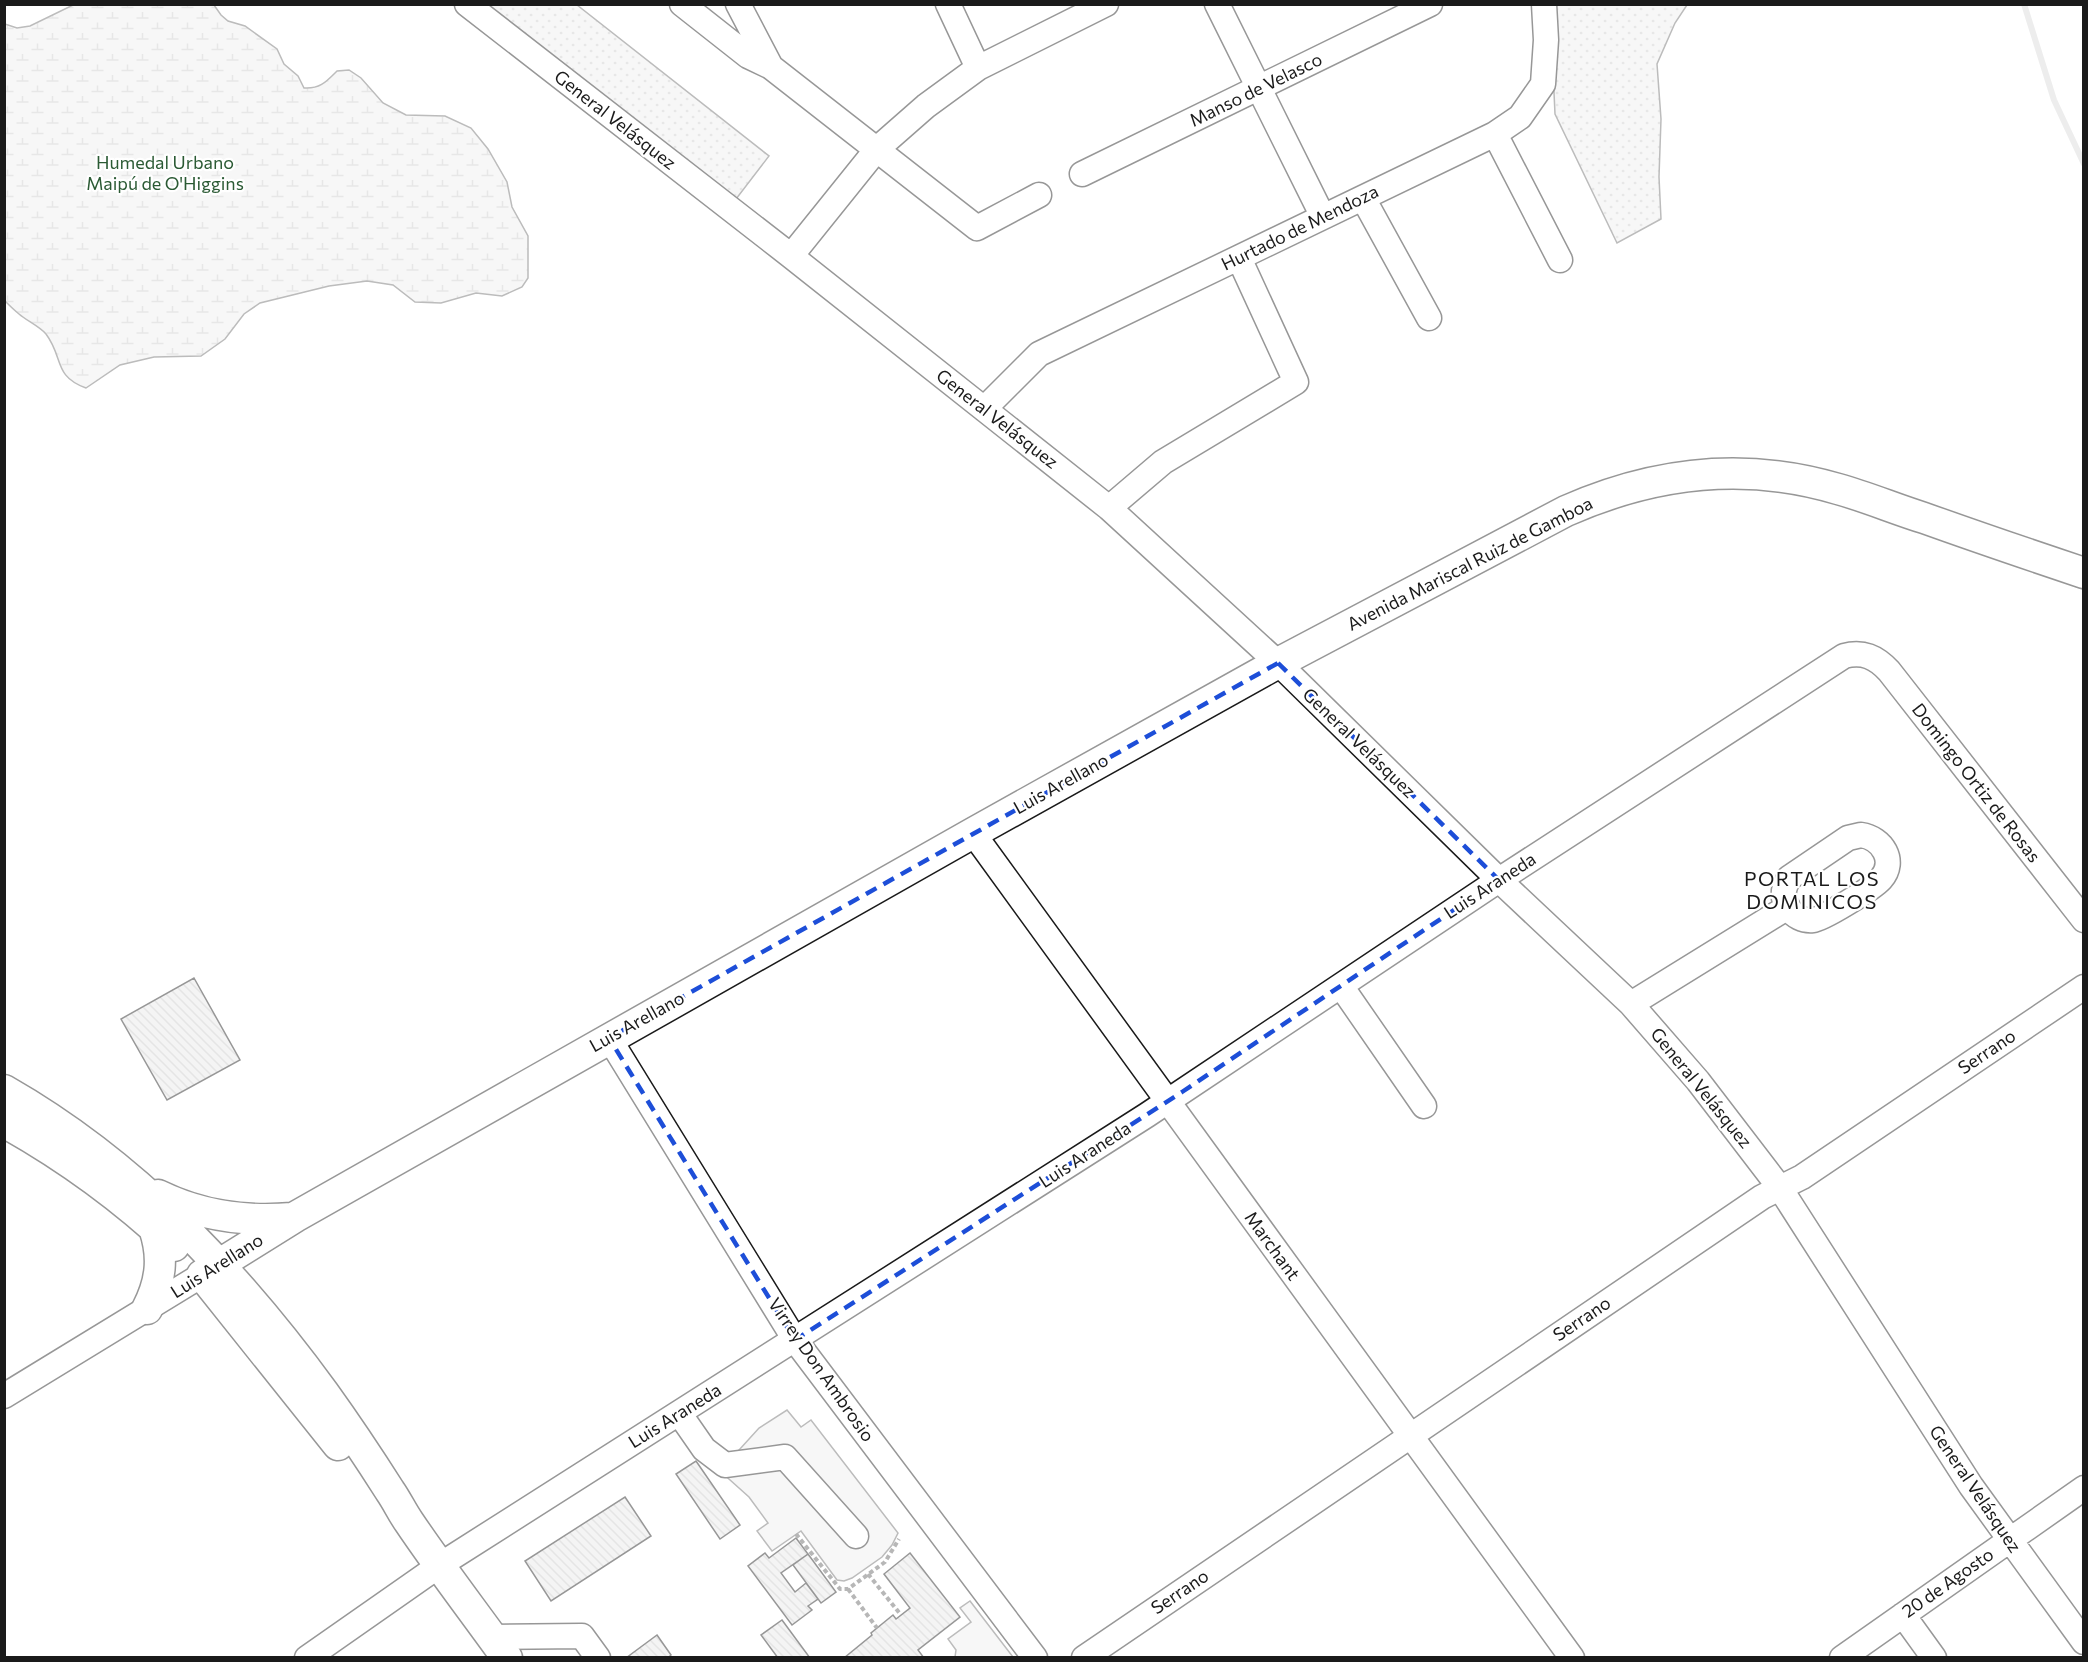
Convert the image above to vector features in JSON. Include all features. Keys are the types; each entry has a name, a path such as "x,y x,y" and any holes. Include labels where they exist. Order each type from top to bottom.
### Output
{"main road":[{"name":"Avenida Mariscal Ruiz de Gamboa","path":"1278,663 1566,511 1623,489 1683,476 1746,473 1808,481 1838,489 2084,573"},
{"name":"Luis Arellano","path":"211,1270 295,1217 609,1038 1278,663"},
{"path":"4,1090 63,1126 133,1180 174,1203 219,1216 270,1220 295,1217"},
{"path":"4,1122 74,1165 211,1270"},
{"path":"133,1180 211,1270 352,1464 407,1520 500,1647"},
{"path":"147,1309 154,1295 161,1268 161,1253 154,1228"}],"street":[{"name":"General Velásquez","path":"467,4 791,256 1109,508 1278,663 1499,880 1631,1004 1698,1081 1780,1188 1971,1486 2084,1642"},
{"path":"738,4 771,67"},
{"path":"948,4 978,68"},
{"path":"791,256 877,149 926,106 978,68 1106,4"},
{"path":"1217,4 1323,217"},
{"name":"Manso de Velasco","path":"1082,174 1430,4"},
{"name":"Hurtado de Mendoza","path":"984,409 1039,354 1496,134 1520,117 1543,84 1546,40 1544,4"},
{"path":"699,8 748,56 771,67 977,228 1038,195"},
{"path":"1496,134 1560,260"},
{"path":"1363,198 1430,318"},
{"path":"1109,508 1163,462 1296,382 1239,258"},
{"name":"Luis Araneda","path":"307,1658 440,1565 1167,1102 1499,880 1836,660 1853,654 1862,654"},
{"name":"Domingo Ortiz de Rosas","path":"1862,654 1873,657 1889,671 2084,920"},
{"name":"Marchant","path":"973,833 1572,1658"},
{"path":"1631,1004 1788,908"},
{"path":"1341,986 1424,1106"},
{"name":"Serrano","path":"1084,1658 1762,1197 1812,1170 2084,987"},
{"name":"Virrey Don Ambrosio","path":"609,1038 795,1340 1035,1658"},
{"name":"Luis Arellano","path":"4,1396 211,1270"},
{"path":"680,1413 704,1449 725,1465 785,1457 856,1536"},
{"name":"20 de Agosto","path":"1842,1658 2084,1488"},
{"path":"1903,1615 1934,1658"},
{"path":"500,1647 582,1636 598,1658"}],"path":[{"path":"796,1534 840,1589 848,1589 885,1562 899,1539"},
{"path":"868,1574 901,1615"},
{"path":"848,1589 877,1628"}],"highlighted area":[{"path":"1278,663 1499,880 1182,1092 795,1340 609,1038"}],"shaded area":[{"path":"787,1410 801,1427 811,1420 898,1533 882,1557 844,1581 837,1580 801,1531 772,1551 757,1531 768,1523 749,1497 720,1471 759,1428"},
{"path":"970,1601 1013,1657 955,1657 956,1650 948,1639 971,1622 960,1608"}],"green space":[{"name":"Humedal Urbano Maipú de O'Higgins","path":"73,5 214,5 228,21 245,26 277,49 284,64 298,76 304,88 319,86 337,71 349,70 361,78 383,103 406,115 445,116 471,128 488,149 507,182 512,207 528,236 528,278 522,287 502,296 476,293 441,303 415,302 393,285 367,281 329,286 260,303 244,314 225,339 201,356 154,357 120,365 86,388 68,378 46,334 5,301 5,24 17,28 30,26"},
{"path":"478,5 577,5 769,156 733,203"},
{"path":"1550,5 1687,5 1675,23 1657,64 1661,119 1659,177 1661,219 1617,243 1555,114"}],"building":[{"path":"194,978 240,1060 167,1100 121,1019"},
{"path":"696,1461 740,1525 720,1539 676,1474"},
{"path":"625,1497 651,1536 551,1601 525,1561"},
{"path":"796,1538 808,1554 781,1573 795,1592 806,1583 818,1599 808,1606 812,1610 792,1625 748,1566 765,1553 769,1558"},
{"path":"910,1553 960,1617 918,1650 924,1658 844,1658 893,1615 896,1619 910,1608 884,1574"},
{"path":"808,1554 836,1592 821,1603 793,1565"},
{"path":"782,1620 810,1658 778,1658 761,1635"},
{"path":"657,1635 671,1655 668,1658 626,1658"}],"waterway":[{"path":"2024,4 2054,100 2084,164"}],"district":[{"name":"PORTAL LOS DOMINICOS","path":"1812,890"}]}
